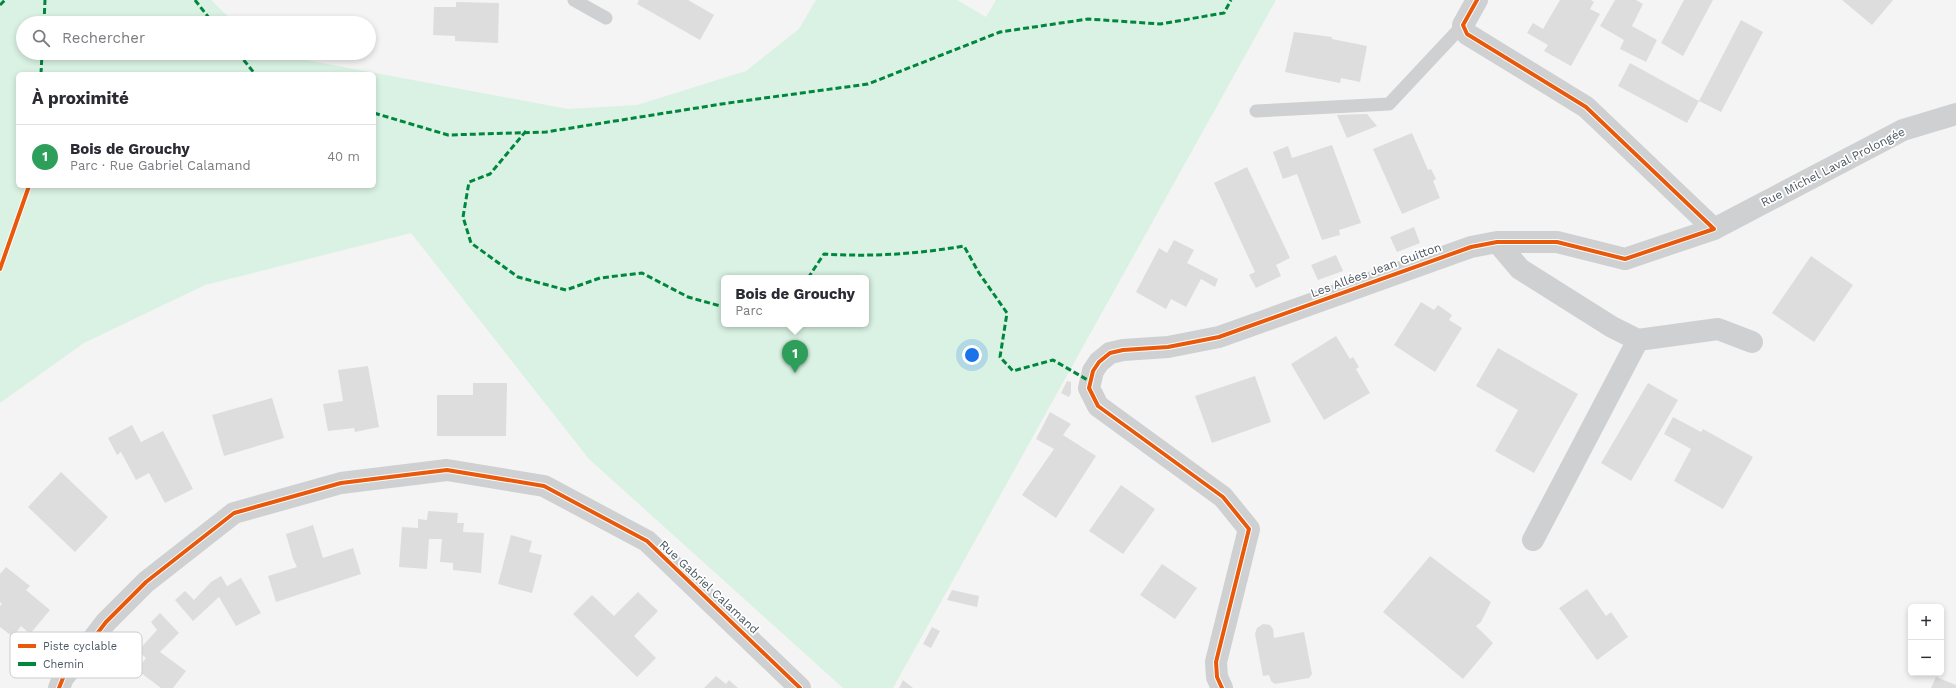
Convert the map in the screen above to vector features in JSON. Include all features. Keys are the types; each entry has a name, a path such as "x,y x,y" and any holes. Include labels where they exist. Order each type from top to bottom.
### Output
{"street":[{"path":"1477,0 1463,25 1467,34 1586,107 1714,229"},
{"name":"Rue Michel Laval Prolongée","path":"1714,229 1903,130 1956,114"},
{"name":"Les Allées Jean Guitton","path":"1222,688 1217,677 1216,662 1249,529 1223,497 1098,406 1089,388 1093,371 1098,362 1110,353 1123,350 1168,347 1219,337 1471,247 1497,242 1557,242 1625,259 1714,229"},
{"path":"1497,242 1520,268 1612,326 1638,340 1718,329 1752,342"},
{"path":"1533,540 1638,340"},
{"name":"Rue Gabriel Calamand","path":"98,632 106,622 146,582 234,513 341,483 447,470 544,486 646,541 800,688"},
{"name":"Rue Gabriel Calamand","path":"59,688 63,678"}],"lane":[{"path":"574,0 606,18"},
{"path":"1256,111 1389,104 1463,25"}],"green space":[{"path":"0,0 211,0 228,16 16,16 16,60 306,60 370,72 16,72 16,188 376,188 376,73 568,109 637,105 746,71 799,29 816,0 957,0 986,17 996,0 1276,0 893,688 843,688 589,459 411,233 205,285 84,343 0,403"}],"building":[{"path":"639,0 688,0 714,15 700,40 637,4"},
{"path":"1560,0 1591,0 1594,2 1590,9 1600,14 1571,66 1544,51 1548,45 1527,33 1533,23 1543,29"},
{"path":"1615,0 1636,0 1643,4 1632,26 1657,40 1646,62 1620,49 1624,40 1600,26"},
{"path":"1684,0 1713,0 1683,56 1661,43"},
{"path":"1842,0 1893,0 1872,25"},
{"path":"456,2 499,3 498,43 455,41 455,36 433,35 434,7 456,7"},
{"path":"1741,20 1763,32 1721,112 1699,101"},
{"path":"1294,32 1332,37 1332,39 1367,46 1360,82 1341,78 1340,83 1285,72"},
{"path":"1630,63 1699,101 1687,123 1618,86"},
{"path":"1367,114 1377,126 1347,138 1337,115"},
{"path":"1412,133 1428,170 1431,169 1436,179 1433,181 1440,198 1402,214 1373,149"},
{"path":"1332,145 1361,223 1339,230 1340,235 1322,240 1297,174 1283,179 1273,152 1288,146 1292,158"},
{"path":"1247,167 1290,258 1276,265 1281,276 1256,288 1249,275 1255,272 1214,183"},
{"path":"1414,227 1420,243 1397,252 1390,237"},
{"path":"1174,240 1194,250 1187,263 1218,279 1215,287 1201,279 1186,307 1171,299 1166,309 1136,292 1159,248 1167,253"},
{"path":"1336,255 1343,271 1318,280 1311,265"},
{"path":"1811,256 1853,285 1814,342 1772,313"},
{"path":"1421,302 1434,310 1438,305 1452,315 1449,320 1462,328 1435,372 1394,345"},
{"path":"1336,336 1350,359 1353,357 1359,367 1356,369 1370,393 1324,420 1291,364"},
{"path":"1498,348 1578,394 1534,473 1495,451 1518,410 1476,386"},
{"path":"368,366 379,427 355,432 354,428 328,431 323,404 343,401 338,370"},
{"path":"1255,376 1271,422 1212,443 1195,396"},
{"path":"1067,381 1071,382 1071,393 1069,397 1061,393"},
{"path":"473,383 507,383 506,436 437,436 437,395 473,395"},
{"path":"1648,383 1678,400 1631,481 1601,463"},
{"path":"272,398 284,438 224,456 212,415"},
{"path":"1050,412 1071,424 1063,435 1096,456 1056,518 1022,495 1054,449 1036,439"},
{"path":"1673,417 1701,432 1703,429 1753,457 1723,509 1674,481 1691,449 1664,434"},
{"path":"132,425 141,442 163,431 193,489 165,503 149,473 136,480 121,452 117,455 108,438"},
{"path":"61,472 108,517 75,552 28,507"},
{"path":"1121,485 1155,509 1123,554 1089,531"},
{"path":"428,511 458,513 457,523 464,523 463,532 484,533 481,573 453,570 453,563 440,562 442,539 429,539 427,569 399,567 402,527 418,528 418,519 427,520"},
{"path":"313,525 323,558 353,548 361,574 276,602 268,576 297,567 293,559 286,534"},
{"path":"511,535 532,541 529,552 542,555 532,593 498,584"},
{"path":"1430,556 1491,602 1481,622 1476,626 1493,643 1463,679 1383,612"},
{"path":"1162,564 1197,588 1175,619 1140,595"},
{"path":"6,567 30,586 26,590 50,610 32,632 28,632 21,626 17,632 10,632 10,635 0,627 0,606 2,604 0,602 0,574"},
{"path":"221,576 227,586 241,578 261,613 236,626 219,597 193,621 175,600 185,591 194,600 211,582"},
{"path":"1587,589 1606,616 1611,612 1628,637 1597,660 1559,608"},
{"path":"952,590 979,596 977,607 947,600"},
{"path":"638,592 658,611 634,636 656,658 637,677 573,614 592,595 614,616"},
{"path":"160,613 179,633 160,652 186,671 173,688 161,688 142,674 142,663 146,658 142,654 142,647 157,630 151,622"},
{"path":"1263,624 1270,625 1273,629 1274,638 1304,632 1312,674 1309,678 1275,684 1271,681 1269,675 1263,676 1255,634 1257,628"},
{"path":"932,627 940,631 931,648 923,644"},
{"path":"716,676 726,684 729,680 738,688 704,688"},
{"path":"1936,677 1956,685 1956,688 1931,688"},
{"path":"903,680 913,688 899,688"}],"marked path":[{"path":"0,5 5,0"},
{"path":"44,16 45,0"},
{"path":"195,0 208,16"},
{"path":"376,114 448,135 546,132 728,103 868,84 1000,32 1088,19 1160,24 1224,13 1231,0"},
{"path":"41,72 42,60"},
{"path":"244,60 253,72"},
{"path":"526,131 490,174 469,182 463,217 471,243 518,277 566,290 600,278 642,273 688,297 721,306"},
{"path":"810,275 824,254 894,254 964,246 979,273 1007,313 1000,357 1013,371 1053,360 1091,382"}],"cycle path":[{"path":"1222,688 1217,677 1216,662 1249,529 1223,497 1098,406 1089,388 1093,371 1099,362 1110,353 1123,350 1168,347 1219,337 1471,247 1497,242 1557,242 1625,259 1714,229 1586,107 1467,34 1463,25 1477,0"},
{"path":"0,269 28,188"},
{"path":"98,632 106,622 146,582 234,513 341,483 447,470 544,486 647,541 800,688"},
{"path":"59,688 63,678"}],"place":[{"name":"Bois de Grouchy","path":"795,373"}]}
